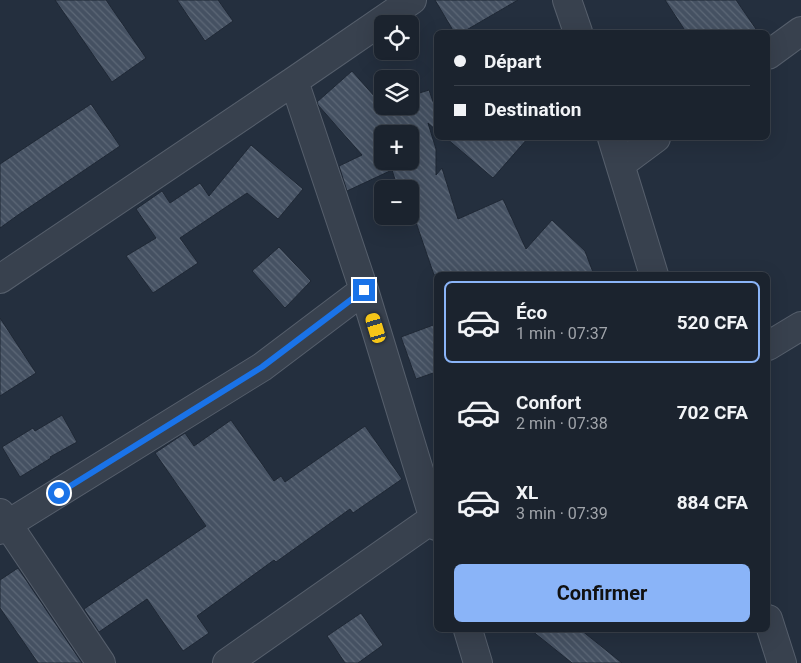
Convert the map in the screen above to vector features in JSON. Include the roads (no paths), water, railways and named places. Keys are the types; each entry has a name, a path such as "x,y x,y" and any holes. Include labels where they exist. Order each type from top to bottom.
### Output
{"street":[{"path":"0,279 412,0"},
{"path":"567,0 577,30"},
{"path":"770,54 801,31"},
{"path":"294,81 364,290 434,519"},
{"path":"613,140 653,272"},
{"path":"621,164 653,140"},
{"path":"101,663 3,522 262,367 364,290"},
{"path":"770,345 801,326"},
{"path":"227,663 434,523"},
{"path":"770,626 782,663"},
{"path":"469,632 478,663"},
{"path":"788,663 801,654"}]}
